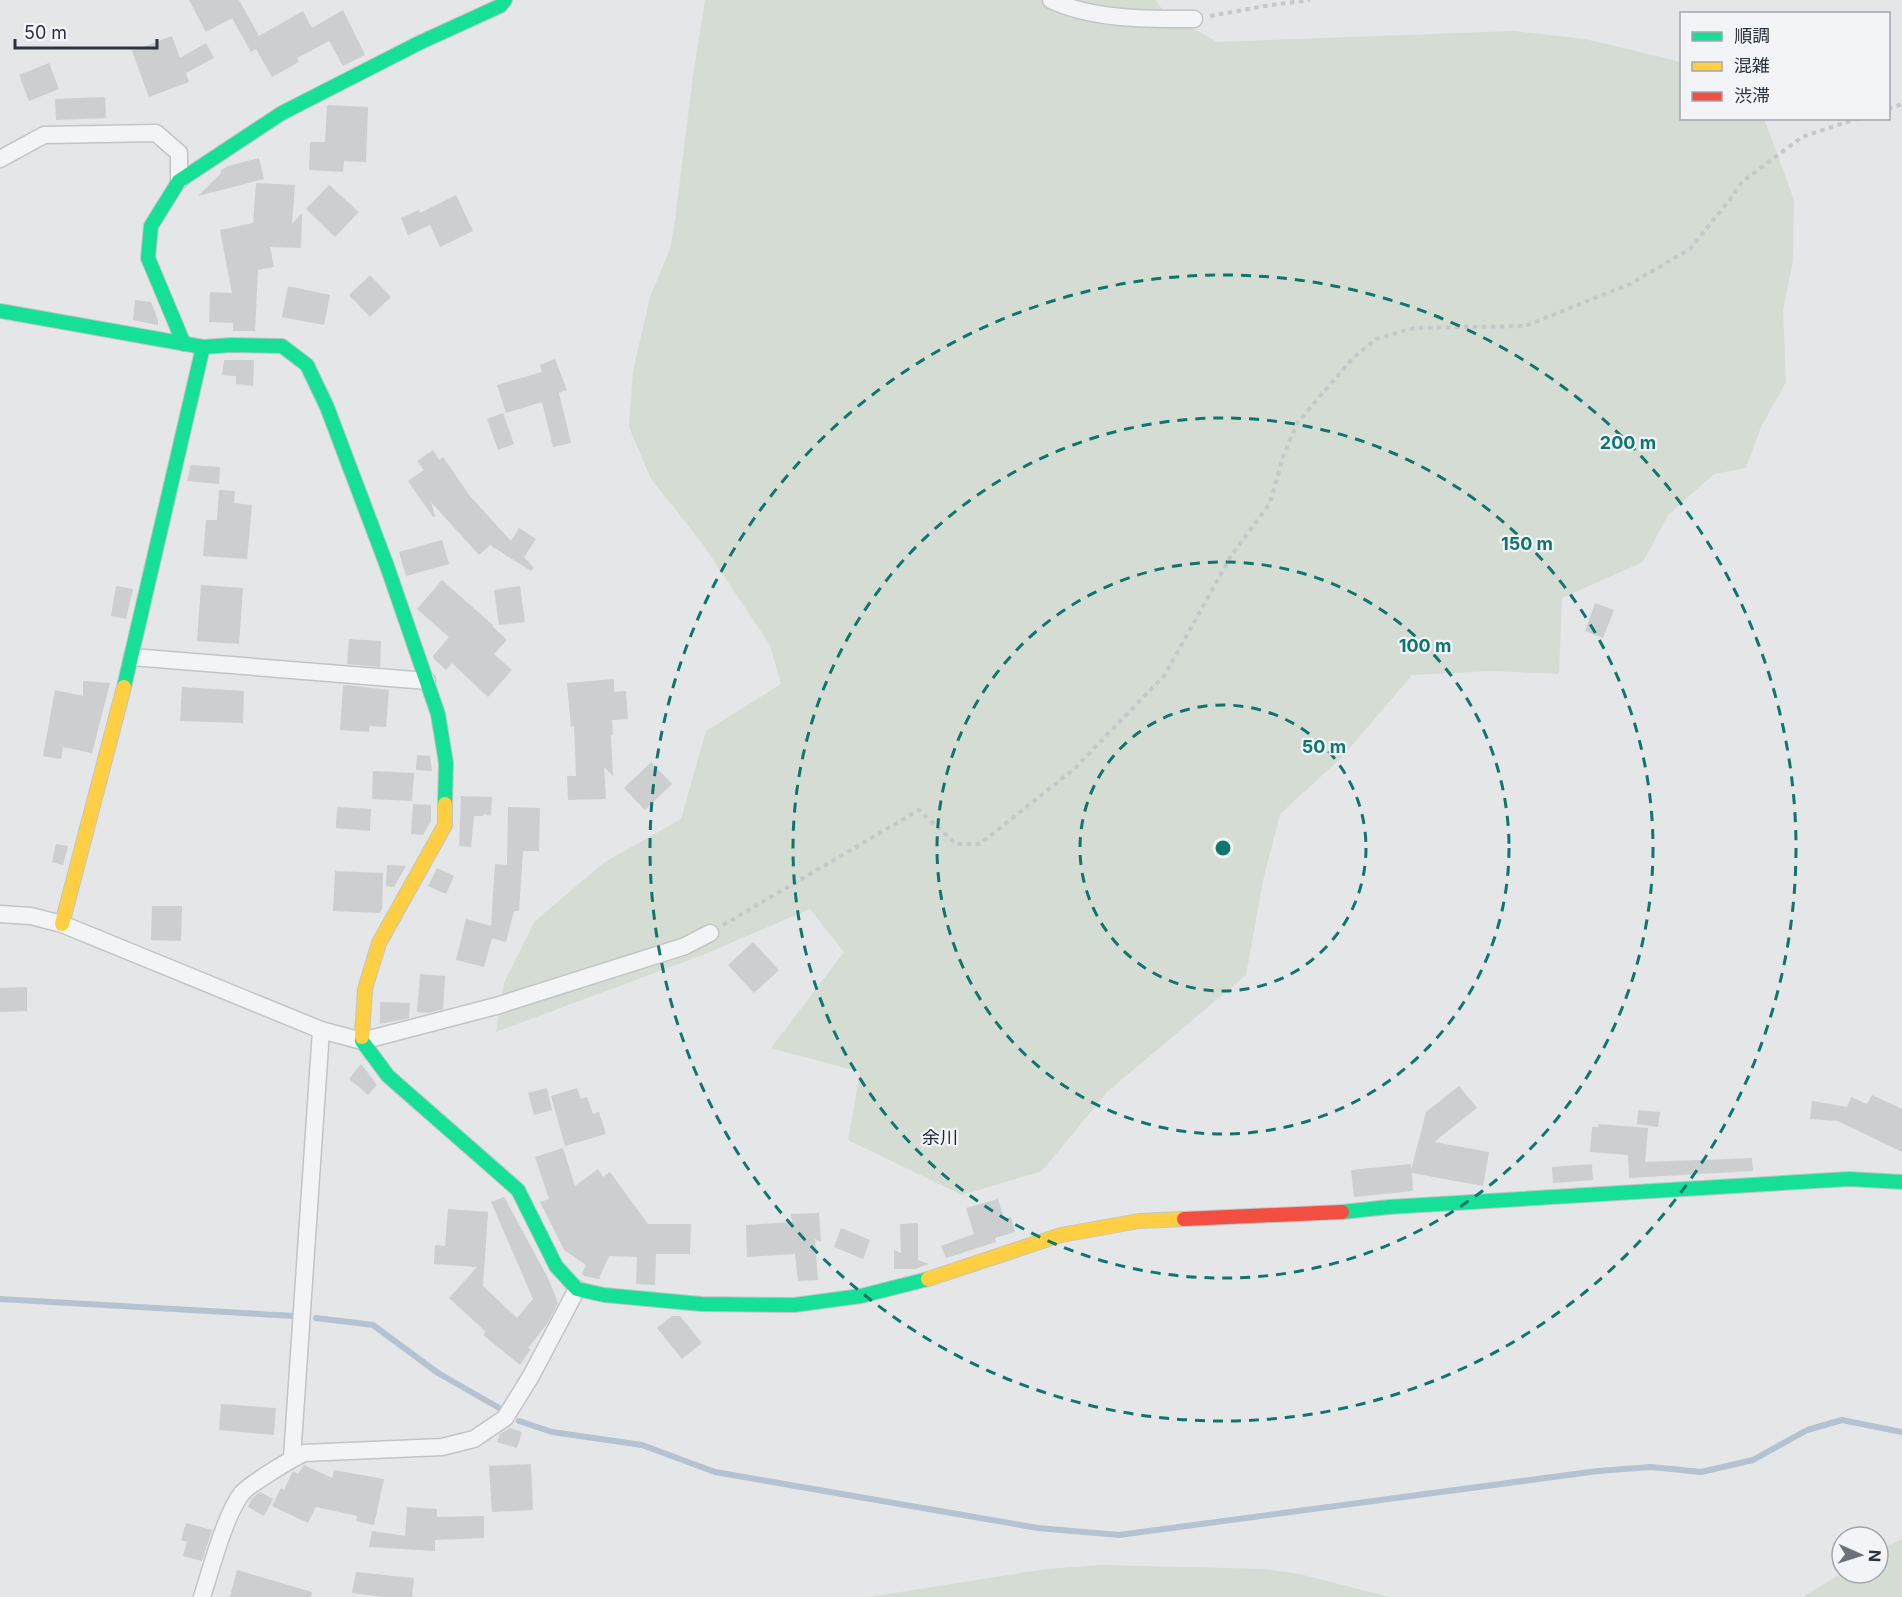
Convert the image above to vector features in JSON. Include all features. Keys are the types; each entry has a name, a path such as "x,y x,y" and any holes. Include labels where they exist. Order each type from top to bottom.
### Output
{"street":[{"path":"184,344 148,258 151,226 179,181 282,112 419,43 500,6 505,0"},
{"path":"1052,0 1064,6 1140,19 1194,19"},
{"path":"0,159 44,135 156,133 179,153 179,181"},
{"path":"0,311 202,347 282,346 307,365 327,407 387,566 438,714 446,763 445,825 379,943 365,989 362,1041 388,1076 518,1190 556,1266 577,1289 604,1295 701,1304 794,1305 861,1296 917,1283 1061,1235 1139,1221 1358,1211 1389,1207 1849,1179 1902,1182"},
{"path":"63,924 132,657 202,347"},
{"path":"132,657 427,681"},
{"path":"0,914 31,916 63,924 321,1030 362,1041 496,1006 685,946 710,933"},
{"path":"292,1458 321,1030"},
{"path":"202,1597 230,1513 242,1492 292,1458 304,1453 441,1447 474,1439 505,1418 531,1376 577,1289"}],"path":[{"path":"1194,19 1310,0"},
{"path":"710,933 919,810 956,844 980,844 1074,769 1164,676 1231,556 1270,502 1283,457 1297,423 1353,358 1376,339 1414,328 1526,326 1630,284 1690,249 1742,182 1802,137 1853,120"}],"shaded area":[{"path":"705,0 1156,0 1163,11 1217,42 1514,31 1585,39 1680,62 1680,120 1765,120 1794,200 1793,261 1783,310 1786,382 1761,427 1746,468 1714,474 1668,515 1643,562 1562,598 1559,674 1491,671 1412,675 1342,757 1280,814 1263,881 1246,975 1107,1092 1042,1171 962,1195 848,1140 860,1072 771,1048 844,952 810,909 705,954 496,1032 504,983 535,921 605,862 681,819 706,731 781,684 770,645 702,543 651,479 629,427 633,371 650,297 670,249"},
{"path":"1902,1539 1902,1597 1803,1597 1830,1580 1830,1585 1890,1585 1890,1545"},
{"path":"1102,1565 1265,1569 1299,1574 1390,1597 869,1597 1046,1569"}],"building":[{"path":"189,0 239,0 259,36 303,11 312,28 343,10 365,55 343,66 329,41 297,58 299,62 272,77 256,49 251,52 232,18 206,32"},
{"path":"172,36 180,58 206,43 214,58 186,73 189,82 149,97 132,51"},
{"path":"49,63 59,89 29,101 19,75"},
{"path":"105,97 106,118 56,120 55,99"},
{"path":"328,105 368,107 366,162 344,161 343,172 309,170 310,142 325,142"},
{"path":"259,158 264,179 198,196 221,173 221,170"},
{"path":"256,183 295,185 292,224 302,213 301,248 270,247 274,267 258,270 255,331 233,331 233,323 209,322 210,292 232,293 220,230 253,223"},
{"path":"329,185 359,212 335,237 306,209"},
{"path":"456,195 473,231 440,247 430,225 408,235 401,218 419,210 420,213"},
{"path":"370,275 391,297 370,317 349,295"},
{"path":"288,286 330,295 324,325 282,317"},
{"path":"135,300 151,302 158,325 133,320"},
{"path":"555,359 567,390 559,393 571,443 553,447 542,402 506,413 497,385 542,372 540,365"},
{"path":"224,360 254,360 253,386 236,384 236,376 222,375"},
{"path":"503,413 514,444 498,450 487,419"},
{"path":"433,450 439,460 443,457 470,496 511,541 519,528 536,539 524,557 534,568 531,571 490,545 479,555 431,502 435,516 433,517 408,481 424,470 417,461"},
{"path":"191,465 220,467 219,484 187,481"},
{"path":"219,490 235,491 234,503 252,505 247,559 203,556 206,520 217,520"},
{"path":"442,540 449,564 406,576 399,552"},
{"path":"442,580 507,640 494,654 512,670 488,697 452,663 446,670 433,656 449,637 417,609"},
{"path":"201,585 243,588 239,644 197,641"},
{"path":"116,586 133,589 126,619 111,616"},
{"path":"520,586 525,622 499,625 494,590"},
{"path":"1595,603 1614,610 1603,638 1585,631"},
{"path":"349,639 381,641 380,667 347,664"},
{"path":"614,679 614,692 626,691 628,719 612,720 613,776 604,767 606,799 568,800 567,776 576,776 574,726 571,727 567,683"},
{"path":"83,681 110,683 92,753 63,747 61,759 43,756 55,690 83,696"},
{"path":"343,686 389,690 386,727 370,726 369,732 340,730"},
{"path":"182,687 244,691 243,723 180,721"},
{"path":"417,755 430,756 432,771 416,770"},
{"path":"651,762 672,784 645,810 624,788"},
{"path":"373,771 414,773 412,801 372,799"},
{"path":"461,796 492,797 491,816 484,814 474,816 471,847 459,846"},
{"path":"413,804 431,805 431,821 423,835 411,834"},
{"path":"337,807 371,809 370,831 336,828"},
{"path":"508,807 540,808 539,851 523,851 519,911 514,911 506,942 492,938 484,967 456,960 466,919 491,926 495,864 507,865"},
{"path":"56,844 68,846 63,865 52,862"},
{"path":"387,865 406,866 394,887 386,886"},
{"path":"437,868 454,876 446,894 428,886"},
{"path":"335,871 383,873 380,913 333,911"},
{"path":"152,906 182,906 181,941 151,940"},
{"path":"753,942 779,970 754,993 728,965"},
{"path":"420,974 445,976 443,1009 428,1013 417,1012"},
{"path":"27,987 27,1011 0,1012 0,988"},
{"path":"380,1002 410,1003 409,1018 380,1024"},
{"path":"361,1064 377,1085 368,1095 349,1079"},
{"path":"1459,1086 1477,1108 1434,1142 1489,1152 1483,1186 1412,1173 1413,1191 1354,1197 1351,1170 1411,1164 1411,1170 1426,1112"},
{"path":"547,1088 552,1110 534,1115 528,1093"},
{"path":"577,1088 581,1099 587,1097 593,1114 599,1112 606,1134 565,1146 551,1096"},
{"path":"1872,1095 1902,1109 1902,1152 1838,1121 1810,1119 1812,1101 1847,1107 1851,1097 1867,1104"},
{"path":"1638,1110 1660,1112 1658,1127 1637,1124"},
{"path":"1599,1124 1648,1128 1645,1162 1752,1158 1753,1171 1629,1178 1628,1155 1590,1152 1592,1127 1598,1127"},
{"path":"563,1148 575,1186 598,1169 603,1177 610,1172 648,1224 691,1224 690,1254 656,1254 655,1285 636,1284 637,1257 609,1256 599,1279 584,1276 582,1274 586,1265 564,1250 540,1202 549,1199 535,1157"},
{"path":"1592,1164 1593,1180 1553,1183 1552,1167"},
{"path":"504,1197 548,1278 558,1303 547,1324 528,1348 531,1349 520,1365 483,1335 486,1332 449,1298 477,1267 434,1264 435,1245 445,1246 448,1209 488,1212 483,1286 517,1318 533,1299 491,1202"},
{"path":"998,1199 1004,1219 1011,1217 1015,1232 995,1238 996,1242 946,1258 941,1246 974,1234 966,1208"},
{"path":"819,1213 821,1242 815,1239 818,1280 798,1281 795,1254 747,1257 746,1225 792,1222 791,1214"},
{"path":"918,1223 918,1260 929,1264 915,1269 894,1269 894,1250 901,1253 900,1224"},
{"path":"841,1228 870,1240 863,1259 834,1247"},
{"path":"672,1316 680,1316 702,1343 682,1359 657,1328"},
{"path":"221,1404 276,1408 274,1435 219,1430"},
{"path":"510,1428 522,1432 517,1448 497,1442 500,1434"},
{"path":"531,1464 533,1510 492,1512 489,1466"},
{"path":"304,1465 332,1478 334,1470 384,1479 374,1525 356,1521 357,1516 316,1507 308,1523 272,1506 281,1488 284,1490 293,1471 298,1474"},
{"path":"260,1492 273,1499 264,1516 248,1507 252,1498"},
{"path":"407,1507 437,1509 437,1517 484,1516 484,1538 435,1540 435,1551 369,1547 372,1531 405,1536"},
{"path":"186,1523 212,1530 202,1561 183,1556 187,1542 181,1540"},
{"path":"237,1570 312,1592 311,1597 230,1597"},
{"path":"356,1572 414,1578 412,1597 384,1597 352,1593"}],"waterway":[{"path":"0,1299 295,1316"},
{"path":"316,1318 373,1325 438,1373 501,1409"},
{"path":"519,1421 552,1432 642,1445 715,1472 1038,1528 1119,1535 1598,1471 1651,1467 1701,1472 1753,1460 1807,1430 1842,1420 1902,1432"}],"traffic: fast":[{"path":"184,344 148,258 151,226 179,181 282,113 419,43 500,6 505,0"},
{"path":"0,311 203,347 282,346 307,365 327,407 387,566 438,714 446,763 445,804"},
{"path":"124,687 203,347"},
{"path":"362,1037 362,1041 388,1076 518,1190 556,1266 577,1289 604,1295 701,1304 794,1305 861,1296 928,1279"},
{"path":"1342,1212 1389,1207 1849,1179 1902,1182"}],"traffic: slow":[{"path":"62,924 124,687"},
{"path":"362,1037 365,989 379,943 445,825 445,804"},
{"path":"928,1279 1061,1235 1139,1221 1184,1219"}],"traffic: jam":[{"path":"1184,1219 1342,1212"}],"district":[{"name":"余川","path":"940,1138"}]}
